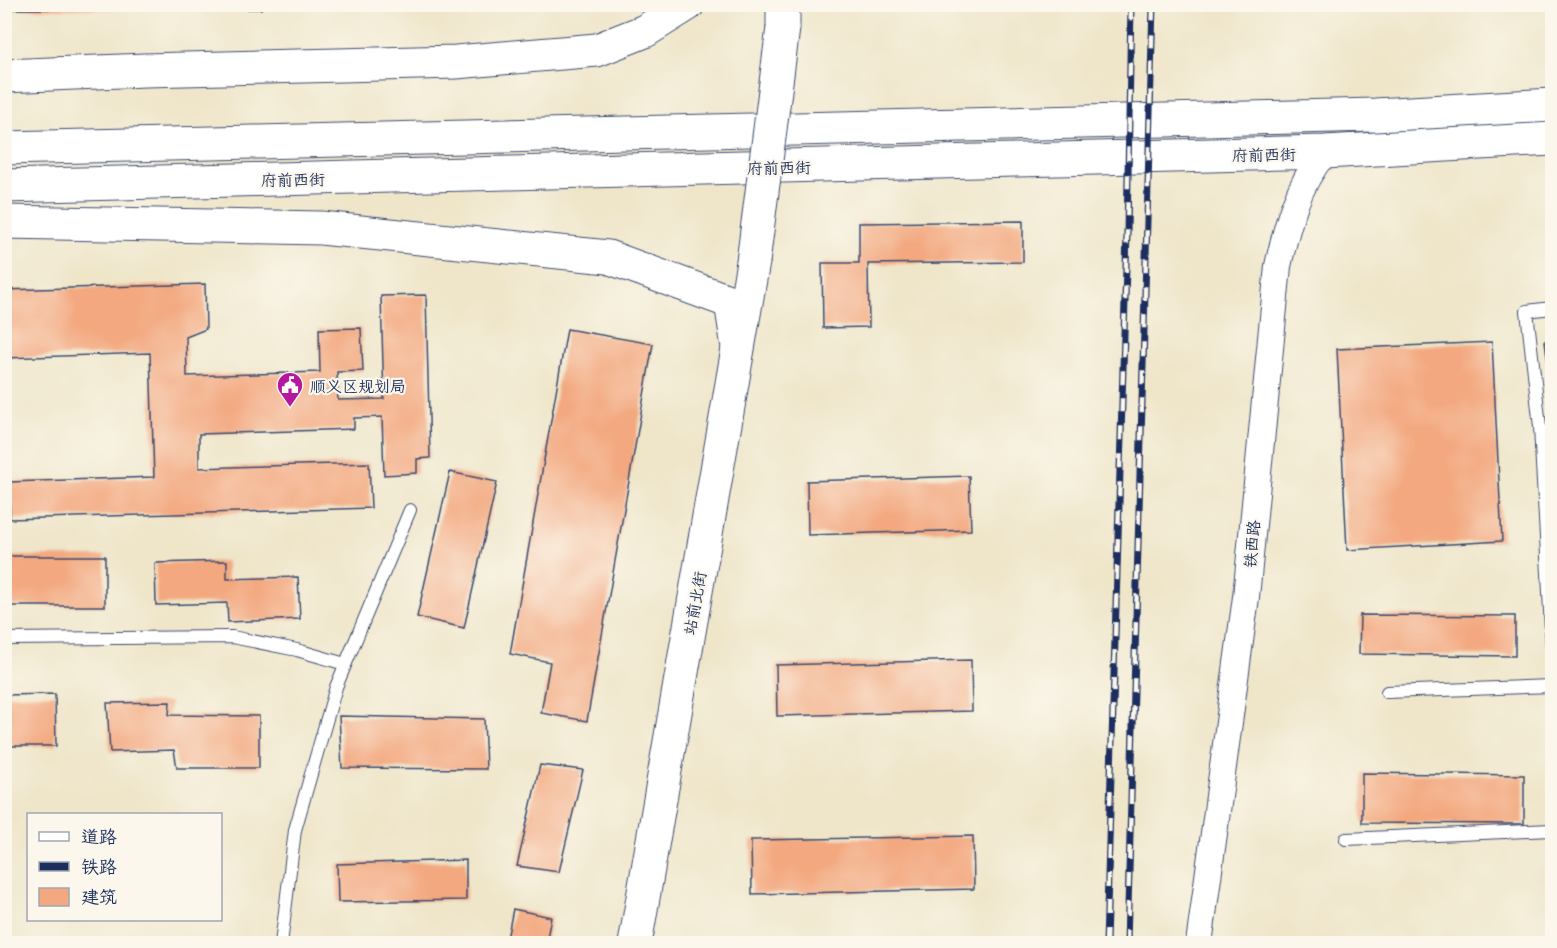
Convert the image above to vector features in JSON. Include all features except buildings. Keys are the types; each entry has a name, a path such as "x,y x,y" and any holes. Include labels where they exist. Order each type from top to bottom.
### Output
{"main road":[{"path":"4,76 456,62 597,50 645,31 688,4"},
{"name":"站前北街","path":"635,944 753,262 783,16"},
{"path":"4,148 1375,115 1552,105"},
{"name":"府前西街","path":"4,186 1325,152 1552,139"},
{"path":"4,222 321,228 608,256 730,302 738,347"}],"street":[{"name":"铁西路","path":"1199,944 1246,597 1278,266 1287,227 1299,194 1314,166 1325,152"}],"lane":[{"path":"1552,308 1527,311 1540,427 1552,647"},
{"path":"281,944 296,830 336,687 410,510"},
{"path":"4,639 232,637 297,650 345,664"},
{"path":"1387,692 1552,686"},
{"path":"1346,839 1552,830"}],"railway":[{"path":"1106,944 1127,233 1131,4"},
{"path":"1127,944 1153,4"}],"place":[{"name":"顺义区规划局","path":"290,408"}]}
